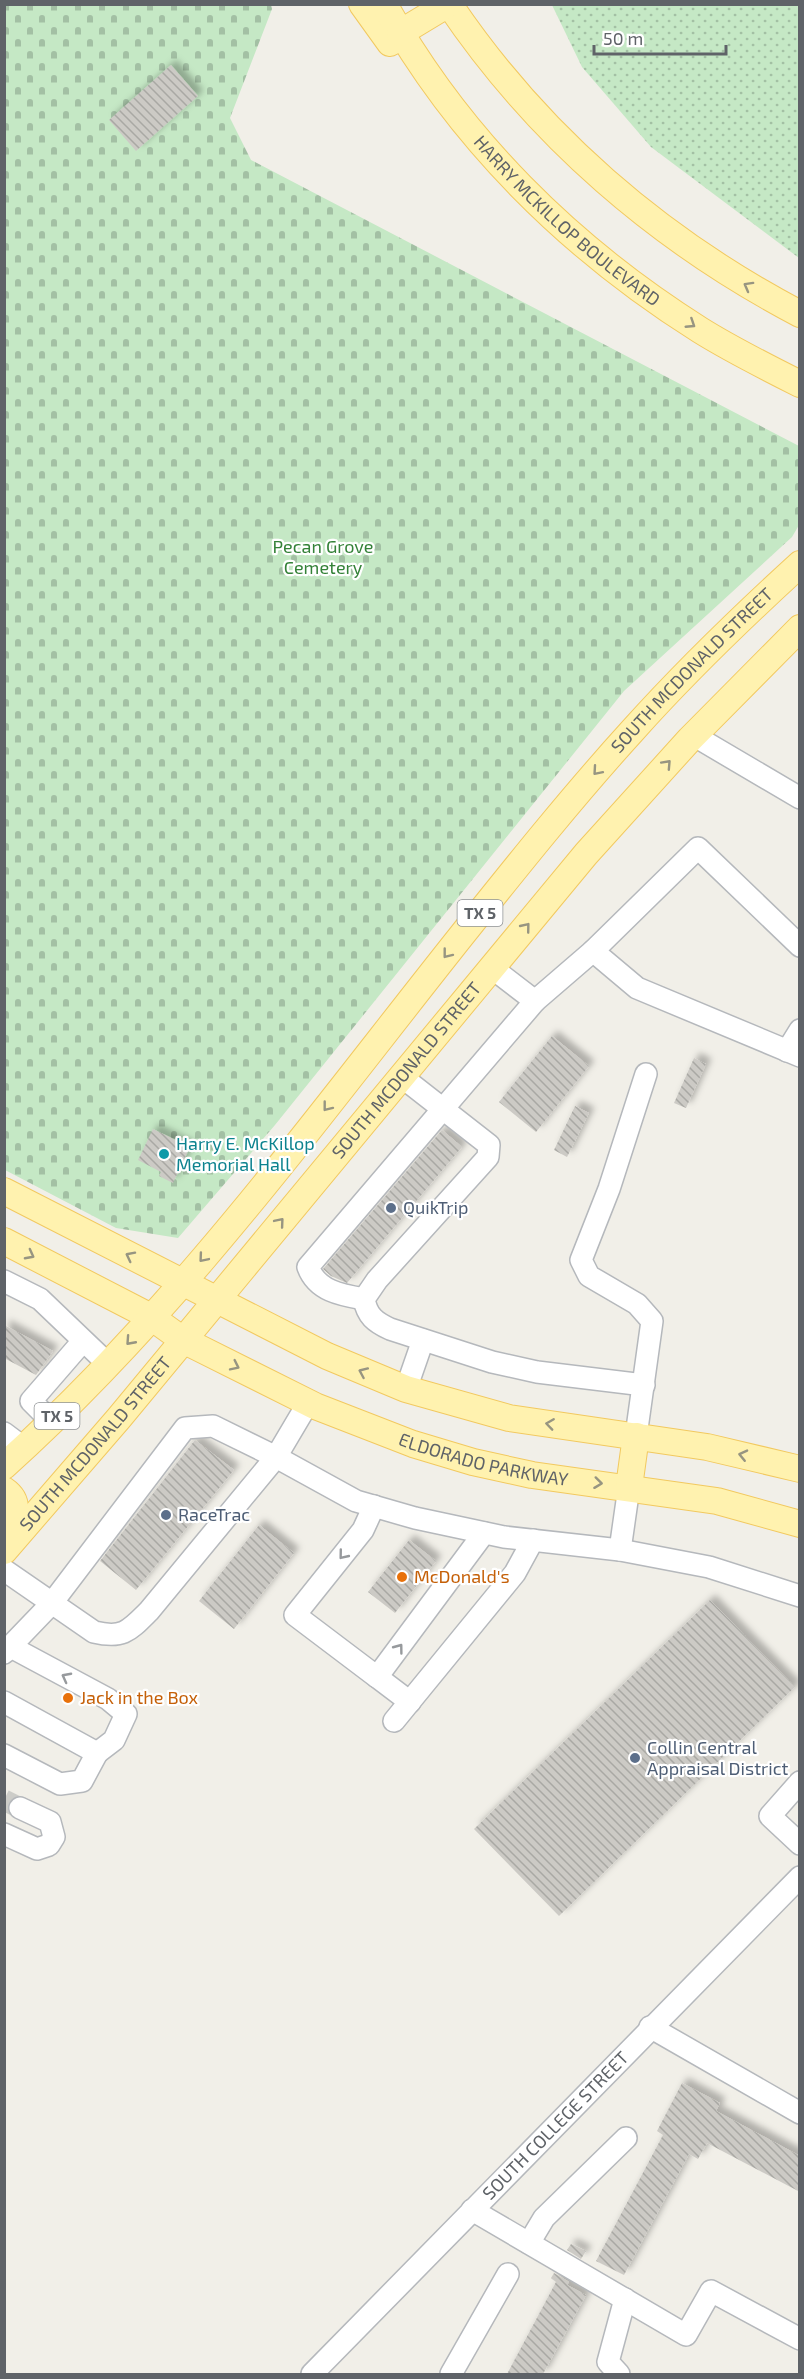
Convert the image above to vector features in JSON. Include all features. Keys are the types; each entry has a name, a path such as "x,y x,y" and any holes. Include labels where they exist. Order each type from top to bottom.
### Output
{"main road":[{"path":"362,4 415,76 458,115"},
{"name":"HARRY MCKILLOP BOULEVARD","path":"384,4 400,33 458,115 533,200 619,274 702,331 800,384"},
{"path":"400,33 449,4 496,70 548,127 614,190 652,222 713,265 800,314"},
{"path":"468,4 513,70 614,190"},
{"name":"SOUTH MCDONALD STREET","path":"4,1466 14,1440 52,1422 182,1283 288,1157 603,764 699,662 800,564"},
{"name":"SOUTH MCDONALD STREET","path":"4,1551 183,1340 586,854 693,735 800,627"},
{"path":"370,1052 402,1077"},
{"path":"288,1157 320,1174"},
{"path":"4,1191 327,1356 406,1389 509,1418 707,1447 800,1469"},
{"name":"ELDORADO PARKWAY","path":"4,1241 151,1317 183,1340 308,1403 375,1430 473,1462 532,1474 717,1501 800,1524"},
{"path":"629,1487 636,1436"},
{"path":"4,1491 14,1500 16,1507 12,1519 4,1529"}],"street":[{"path":"693,735 800,798"},
{"path":"363,1299 335,1294 312,1277 308,1267 535,1001 593,951 698,848 800,946"},
{"path":"593,951 637,988 793,1053 800,1030"},
{"path":"492,968 535,1001"},
{"path":"636,1436 652,1321 637,1304 589,1276 581,1260 609,1189 646,1074"},
{"path":"363,1299 377,1280 488,1157 489,1145 402,1077"},
{"path":"40,1299 56,1268"},
{"path":"4,1281 40,1299 108,1364"},
{"path":"363,1299 366,1311 375,1322 492,1362 537,1372 644,1385"},
{"path":"406,1389 423,1340"},
{"path":"52,1422 31,1401 83,1341"},
{"path":"4,1570 94,1632 110,1635 128,1632 149,1611 276,1457 308,1403"},
{"path":"4,1755 60,1784 81,1781 97,1753 114,1740 126,1714 108,1699 8,1650 52,1603 185,1428 213,1426 276,1457 356,1501 374,1506 484,1533 620,1550 710,1567 800,1596"},
{"path":"620,1550 629,1487"},
{"path":"374,1506 363,1530 295,1615 410,1702"},
{"path":"377,1677 484,1533"},
{"path":"394,1721 515,1573 533,1540"},
{"path":"4,1702 97,1753"},
{"path":"800,1782 770,1816 800,1844"},
{"path":"4,1834 37,1849 50,1845 54,1837 50,1822 20,1808"},
{"name":"SOUTH COLLEGE STREET","path":"320,2372 472,2210 800,1877"},
{"path":"650,2027 800,2113"},
{"path":"529,2243 544,2218 626,2138"},
{"path":"472,2210 687,2335 711,2291 800,2339"},
{"path":"451,2374 508,2274"},
{"path":"619,2374 609,2362 625,2299"}],"green space":[{"name":"Pecan Grove Cemetery","path":"4,5 271,5 272,9 230,118 251,160 799,446 799,525 792,537 624,691 275,1125 178,1238 116,1228 5,1170"},
{"path":"552,5 799,5 799,258 651,147 582,67"}],"building":[{"path":"171,65 198,96 136,151 109,120"},
{"path":"552,1036 589,1066 536,1132 499,1102"},
{"path":"694,1058 706,1064 686,1108 674,1103"},
{"path":"575,1106 589,1113 567,1157 554,1150"},
{"name":"Harry E. McKillop Memorial Hall","path":"153,1129 190,1147 173,1183 159,1176 161,1172 138,1160"},
{"name":"QuikTrip","path":"442,1130 462,1147 347,1283 331,1276 323,1269"},
{"path":"4,1325 53,1351 36,1375 4,1358"},
{"name":"RaceTrac","path":"195,1440 234,1470 136,1590 100,1561"},
{"path":"259,1525 294,1553 234,1629 199,1601"},
{"name":"McDonald's","path":"409,1540 436,1561 395,1613 368,1592"},
{"name":"Collin Central Appraisal District","path":"710,1600 795,1687 559,1916 474,1829"},
{"path":"682,2083 720,2103 716,2111 800,2156 800,2192 707,2143 698,2159 689,2154 624,2275 596,2261 663,2135 657,2131"},
{"path":"571,2244 586,2251 581,2259 567,2250"},
{"path":"554,2273 569,2282 567,2285 586,2295 543,2374 507,2374 556,2282 551,2278"}],"tunnel":[{"path":"4,1800 20,1808"}],"place":[{"name":"Harry E. McKillop Memorial Hall","path":"164,1154"},
{"name":"QuikTrip","path":"391,1208"},
{"name":"RaceTrac","path":"166,1515"},
{"name":"McDonald's","path":"402,1577"},
{"name":"Jack in the Box","path":"68,1698"},
{"name":"Collin Central Appraisal District","path":"635,1758"}]}
